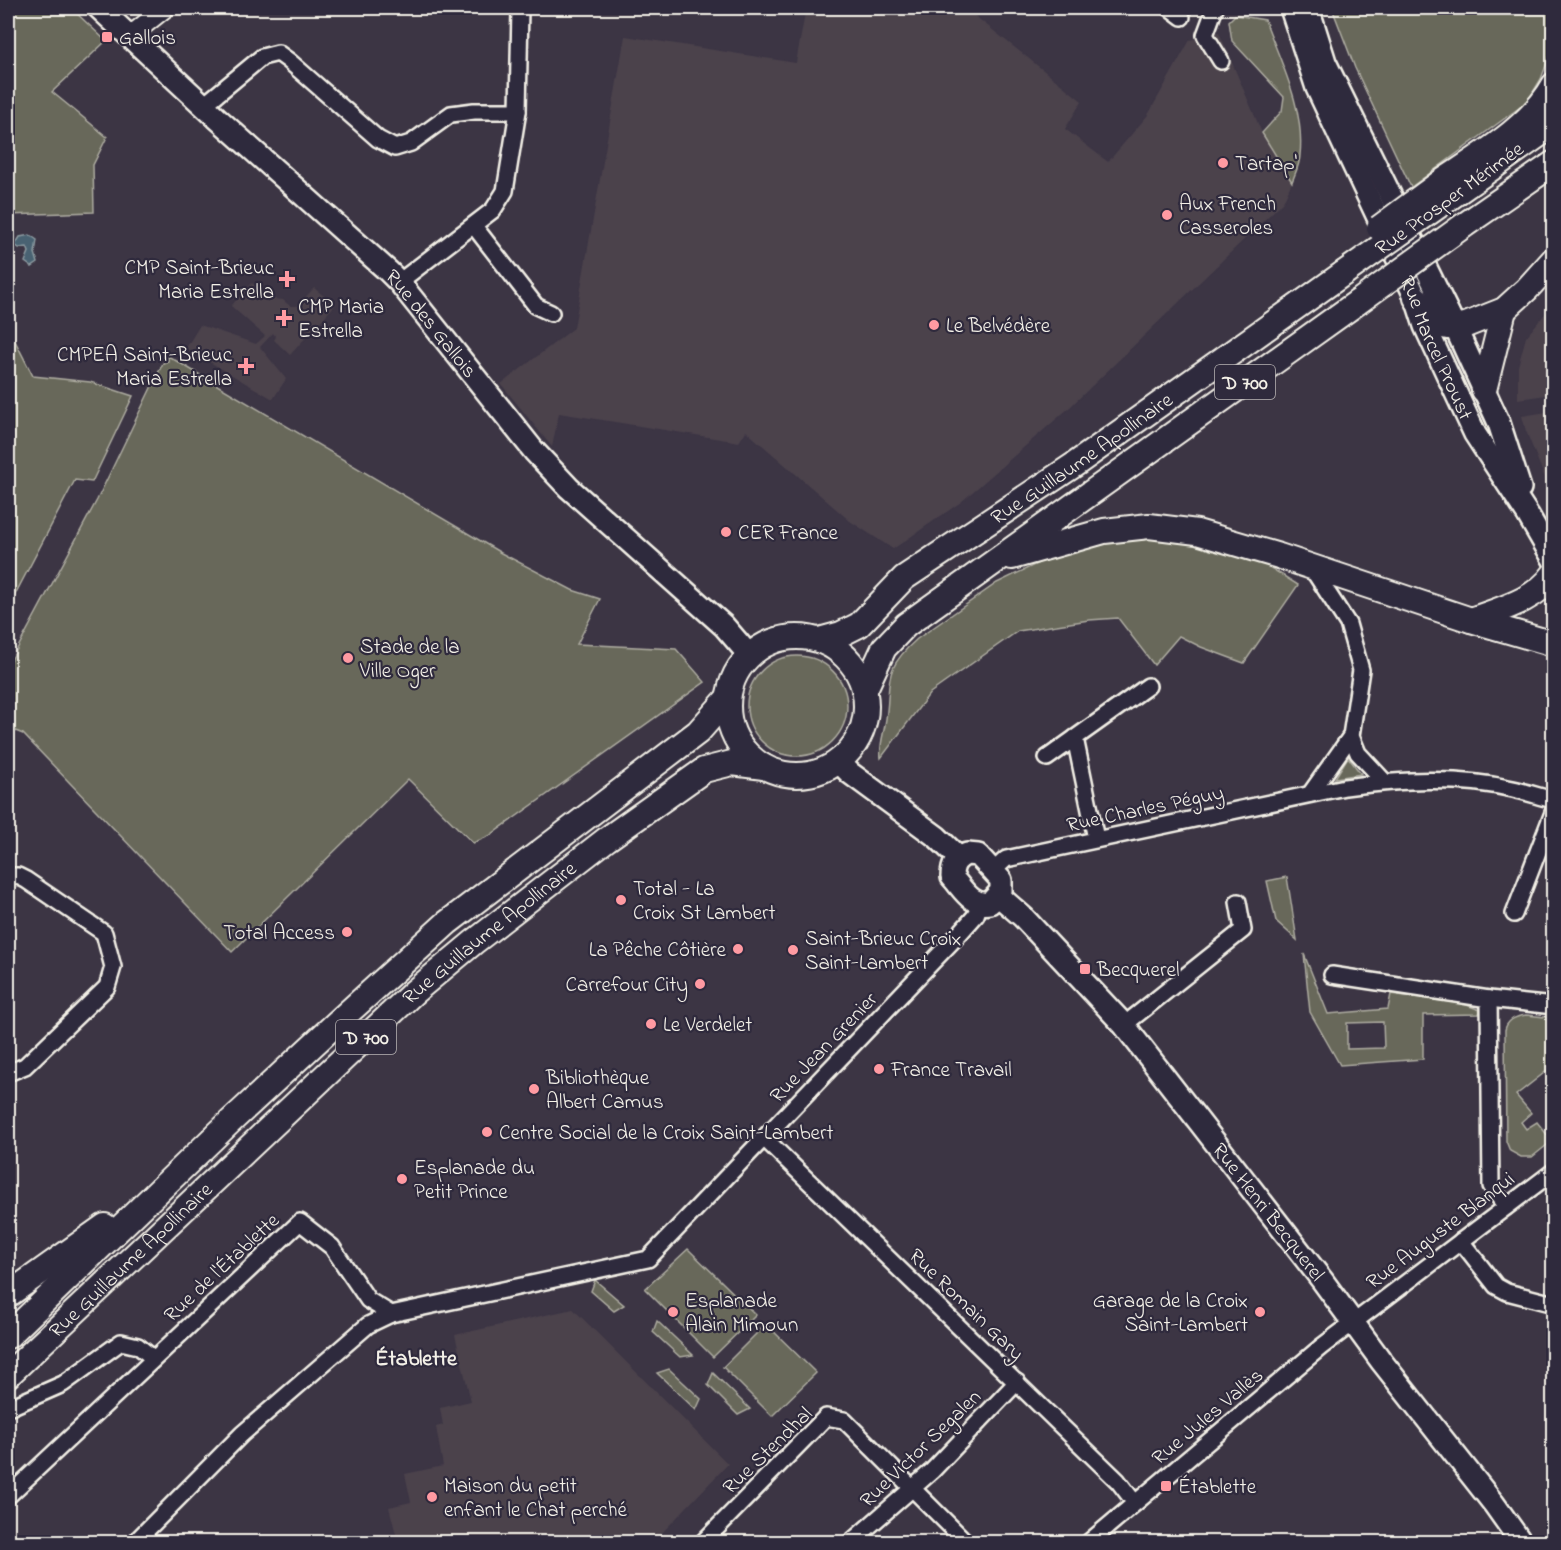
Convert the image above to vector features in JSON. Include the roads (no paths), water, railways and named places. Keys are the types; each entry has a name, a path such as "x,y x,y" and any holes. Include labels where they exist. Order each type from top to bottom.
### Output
{"main road":[{"name":"Rue des Gallois","path":"99,8 399,282 534,451 569,488 724,626 749,655"},
{"name":"Rue Marcel Proust","path":"1290,8 1317,88 1416,298 1438,355 1475,434 1528,515 1554,560"},
{"name":"Rue Marcel Proust","path":"1308,8 1325,62 1455,327 1499,423 1528,515"},
{"path":"1444,191 1536,111 1554,85"},
{"name":"Rue Prosper Mérimée","path":"1341,266 1444,191 1554,123"},
{"name":"Rue Prosper Mérimée","path":"1358,302 1554,163"},
{"path":"1416,298 1439,325 1455,327 1466,325 1504,310 1554,259"},
{"name":"Rue Guillaume Apollinaire","path":"819,640 841,634 859,625 904,578 1074,465 1201,375 1341,266"},
{"name":"Rue Guillaume Apollinaire","path":"865,688 884,648 906,625 1358,302"},
{"path":"1484,390 1504,310"},
{"path":"992,562 1104,531 1149,526 1197,532 1471,620 1554,644"},
{"path":"1471,620 1521,601 1545,586 1554,574"},
{"path":"801,636 819,640 840,651 856,667 865,688 867,709 863,729 853,747 839,762 821,771 802,775 782,774 764,767 748,755 736,738 729,719 728,698 731,682 749,655 764,644 782,638 801,636"},
{"name":"Rue Guillaume Apollinaire","path":"8,1336 333,1026 447,923 698,732 728,698"},
{"path":"839,762 850,773 937,837 959,858"},
{"name":"Rue Guillaume Apollinaire","path":"8,1375 414,992 474,942 607,839 704,770 732,763 764,767"},
{"path":"967,854 978,855 993,871 1001,880 1002,886 989,900 975,902 952,877 954,865 959,858 967,854"},
{"name":"Rue Henri Becquerel","path":"989,900 1036,931 1125,1025 1521,1542"},
{"path":"8,1295 169,1181"}],"street":[{"path":"130,36 165,8"},
{"path":"399,282 493,210 505,191 518,111 520,8"},
{"path":"1215,8 1205,35 1221,61"},
{"path":"204,105 262,57 278,53 378,139 394,148 411,143 451,114 474,111 518,111"},
{"path":"474,226 536,306 551,314"},
{"path":"1310,794 1351,736 1361,670 1348,624 1311,567"},
{"path":"1047,758 1148,686"},
{"path":"1351,736 1358,753 1386,782"},
{"path":"1075,738 1096,839"},
{"name":"Rue Charles Péguy","path":"993,871 1006,859 1310,794 1386,782 1463,782 1511,788 1554,800"},
{"path":"1514,914 1554,810"},
{"path":"8,876 18,876 26,880 104,933 113,967 107,987 25,1066 8,1073"},
{"name":"Rue Jean Grenier","path":"391,1314 648,1259 765,1139 989,900"},
{"path":"1125,1025 1243,930 1238,902"},
{"path":"1332,975 1489,999 1554,1006"},
{"path":"1489,999 1491,1185 1506,1207"},
{"name":"Rue Romain Gary","path":"765,1139 1118,1481 1135,1503"},
{"name":"Rue Auguste Blanqui","path":"1353,1323 1554,1171"},
{"name":"Rue de l'Établette","path":"8,1496 300,1222 332,1247 368,1299 391,1314"},
{"path":"1461,1241 1496,1286 1507,1292 1552,1302"},
{"path":"135,1542 242,1434 368,1325 391,1314"},
{"name":"Rue Jules Vallès","path":"1089,1542 1321,1347 1353,1323"},
{"path":"8,1408 63,1384 121,1342 138,1346 153,1358"},
{"name":"Rue Victor Segalen","path":"851,1542 912,1490 1017,1382"},
{"name":"Rue Stendhal","path":"703,1542 826,1417 844,1420 966,1542"}],"water":[{"path":"30,235 37,240 35,253 38,263 32,267 25,262 29,252 27,247 19,248 15,245 20,237"}],"place":[{"name":"Gallois","path":"107,37"},
{"name":"Tartap'","path":"1223,163"},
{"name":"Aux French Casseroles","path":"1167,215"},
{"name":"CMP Saint-Brieuc Maria Estrella","path":"287,279"},
{"name":"CMP Maria Estrella","path":"284,318"},
{"name":"Le Belvédère","path":"934,325"},
{"name":"CMPEA Saint-Brieuc Maria Estrella","path":"246,366"},
{"name":"CER France","path":"726,532"},
{"name":"Stade de la Ville Oger","path":"348,658"},
{"name":"Total - La Croix St Lambert","path":"621,900"},
{"name":"Total Access","path":"347,932"},
{"name":"La Pêche Côtière","path":"738,949"},
{"name":"Saint-Brieuc Croix Saint-Lambert","path":"793,950"},
{"name":"Becquerel","path":"1085,969"},
{"name":"Carrefour City","path":"700,984"},
{"name":"Le Verdelet","path":"651,1024"},
{"name":"France Travail","path":"879,1069"},
{"name":"Bibliothèque Albert Camus","path":"534,1089"},
{"name":"Centre Social de la Croix Saint-Lambert","path":"487,1132"},
{"name":"Esplanade du Petit Prince","path":"402,1179"},
{"name":"Esplanade Alain Mimoun","path":"673,1312"},
{"name":"Garage de la Croix Saint-Lambert","path":"1260,1312"},
{"name":"Établette","path":"1166,1486"},
{"name":"Maison du petit enfant le Chat perché","path":"432,1497"}],"district":[{"name":"Établette","path":"416,1357"}]}
